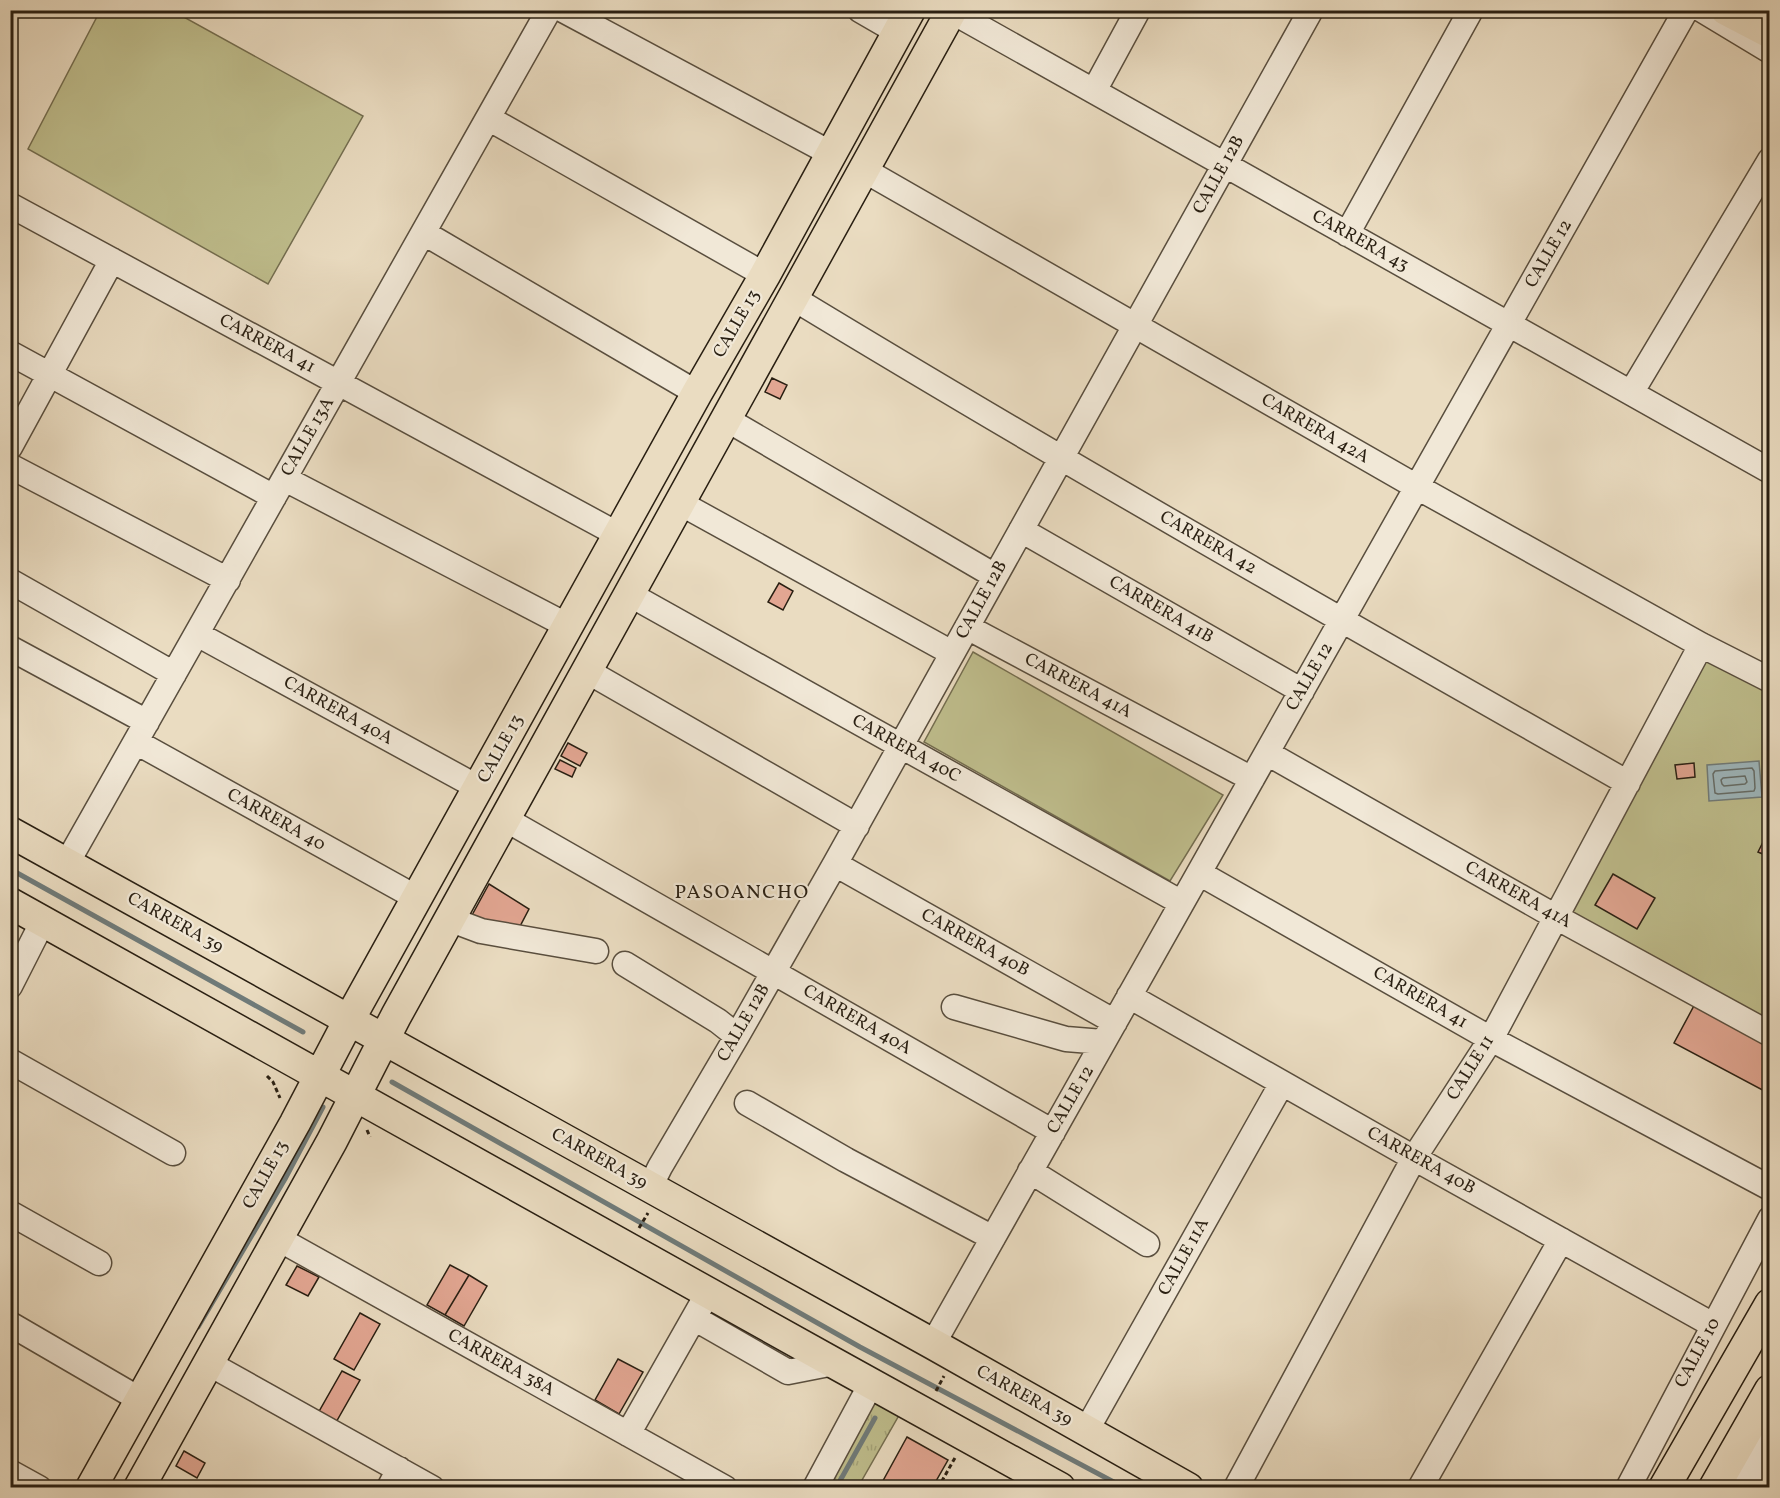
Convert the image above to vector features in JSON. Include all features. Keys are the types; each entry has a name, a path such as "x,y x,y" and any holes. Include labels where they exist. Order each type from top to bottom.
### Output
{"main road":[{"path":"1726,10 1770,33"},
{"name":"CALLE 13","path":"139,1488 332,1141 381,1044 449,920 951,11"},
{"name":"CALLE 13","path":"91,1488 288,1112 324,1067 904,21"},
{"name":"CARRERA 39","path":"10,832 68,863 650,1199 933,1344 1188,1488"},
{"path":"10,903 43,921 267,1060 284,1064 293,1084 296,1103 288,1112"},
{"path":"267,1060 324,1067 405,1124 1060,1488"},
{"path":"332,1141 347,1130 364,1123 385,1121 405,1124"},
{"name":"CALLE 10","path":"1664,1488 1770,1304"},
{"path":"1713,1488 1770,1390"}],"street":[{"name":"CALLE 13A","path":"68,863 549,10"},
{"path":"563,10 832,154"},
{"path":"860,10 904,21"},
{"path":"1094,91 1138,10"},
{"name":"CALLE 12B","path":"650,1199 660,1167 857,826 1311,10"},
{"path":"1347,234 1471,10"},
{"name":"CALLE 12","path":"933,1344 1686,10"},
{"path":"1702,10 1770,51"},
{"name":"CARRERA 43","path":"951,11 1631,393 1768,466"},
{"path":"488,118 765,275"},
{"path":"1631,393 1770,160"},
{"name":"CARRERA 42A","path":"864,170 1417,487 1770,681"},
{"name":"CARRERA 41","path":"10,205 619,535"},
{"path":"424,233 697,393"},
{"path":"10,447 112,260"},
{"name":"CARRERA 42","path":"793,298 1061,458 1628,783"},
{"path":"10,353 280,488 568,626"},
{"path":"726,419 995,576"},
{"path":"10,466 228,579"},
{"path":"680,503 952,653"},
{"name":"CARRERA 41B","path":"1021,530 1302,691"},
{"path":"10,581 174,674"},
{"name":"CARRERA 40C","path":"629,594 1182,903"},
{"name":"CARRERA 41A","path":"967,627 1252,779"},
{"name":"CARRERA 40A","path":"197,634 479,788"},
{"name":"CALLE 11","path":"1236,1488 1414,1158 1491,1039 1701,645"},
{"name":"CARRERA 40","path":"10,648 142,732 417,898"},
{"path":"586,671 857,826"},
{"name":"CARRERA 41A","path":"1267,753 1556,917 1770,1034"},
{"name":"CARRERA 40A","path":"505,819 1053,1132"},
{"name":"CARRERA 40B","path":"835,864 1115,1022"},
{"name":"CARRERA 41","path":"1199,873 1491,1039 1770,1188"},
{"path":"449,920 481,931 596,951"},
{"path":"10,986 43,921"},
{"path":"625,964 718,1021 737,1036"},
{"name":"CARRERA 40B","path":"1130,996 1713,1325"},
{"path":"954,1007 1066,1039 1103,1042"},
{"path":"10,1061 173,1153"},
{"name":"CALLE 11A","path":"1086,1431 1282,1083"},
{"path":"747,1103 846,1160 993,1238"},
{"path":"1030,1171 1148,1244"},
{"path":"10,1213 99,1263"},
{"name":"CALLE 10","path":"1628,1488 1770,1219"},
{"name":"CARRERA 38A","path":"277,1238 725,1488"},
{"path":"1420,1488 1561,1240"},
{"path":"628,1434 708,1293"},
{"path":"694,1318 788,1372 834,1363"},
{"path":"10,1324 139,1399"},
{"path":"208,1363 394,1478 432,1488"},
{"path":"814,1488 871,1384"},
{"path":"1743,1488 1770,1440"},
{"path":"10,1472 39,1488"}],"path":[{"path":"267,1060 273,1082 288,1112"},
{"path":"636,1234 650,1199"},
{"path":"932,1398 948,1370"},
{"path":"938,1488 967,1436"}],"green space":[{"path":"100,11 173,11 363,116 268,284 28,149"},
{"path":"1701,645 1769,680 1769,1034 1556,917"},
{"path":"973,652 1223,795 1170,881 924,742"},
{"path":"871,1384 906,1403 858,1487 815,1488"}],"water":[{"path":"1759,761 1762,797 1709,801 1707,765"}],"building":[{"path":"772,378 787,385 780,399 765,392"},
{"path":"779,583 793,591 783,610 768,602"},
{"path":"568,743 587,753 580,766 561,756"},
{"path":"560,760 576,768 572,777 555,769"},
{"path":"1694,763 1695,777 1677,779 1675,765"},
{"path":"1770,828 1770,857 1758,852"},
{"path":"1613,874 1655,898 1637,929 1595,905"},
{"path":"489,884 529,909 518,930 471,917"},
{"path":"1696,1002 1770,1041 1770,1094 1674,1043"},
{"path":"450,1265 469,1275 445,1315 427,1305"},
{"path":"297,1266 319,1277 308,1296 286,1285"},
{"path":"469,1275 487,1286 464,1326 445,1315"},
{"path":"360,1313 380,1324 354,1370 334,1359"},
{"path":"618,1359 643,1372 619,1414 595,1400"},
{"path":"342,1371 360,1380 335,1424 317,1415"},
{"path":"907,1437 948,1460 932,1488 879,1488"},
{"path":"184,1451 205,1463 197,1478 176,1466"}],"waterway":[{"path":"10,869 303,1032"},
{"path":"392,1082 860,1347 1125,1488"},
{"path":"198,1327 285,1179 323,1107"},
{"path":"836,1488 875,1418"}],"district":[{"name":"PASOANCHO","path":"742,893"}]}
